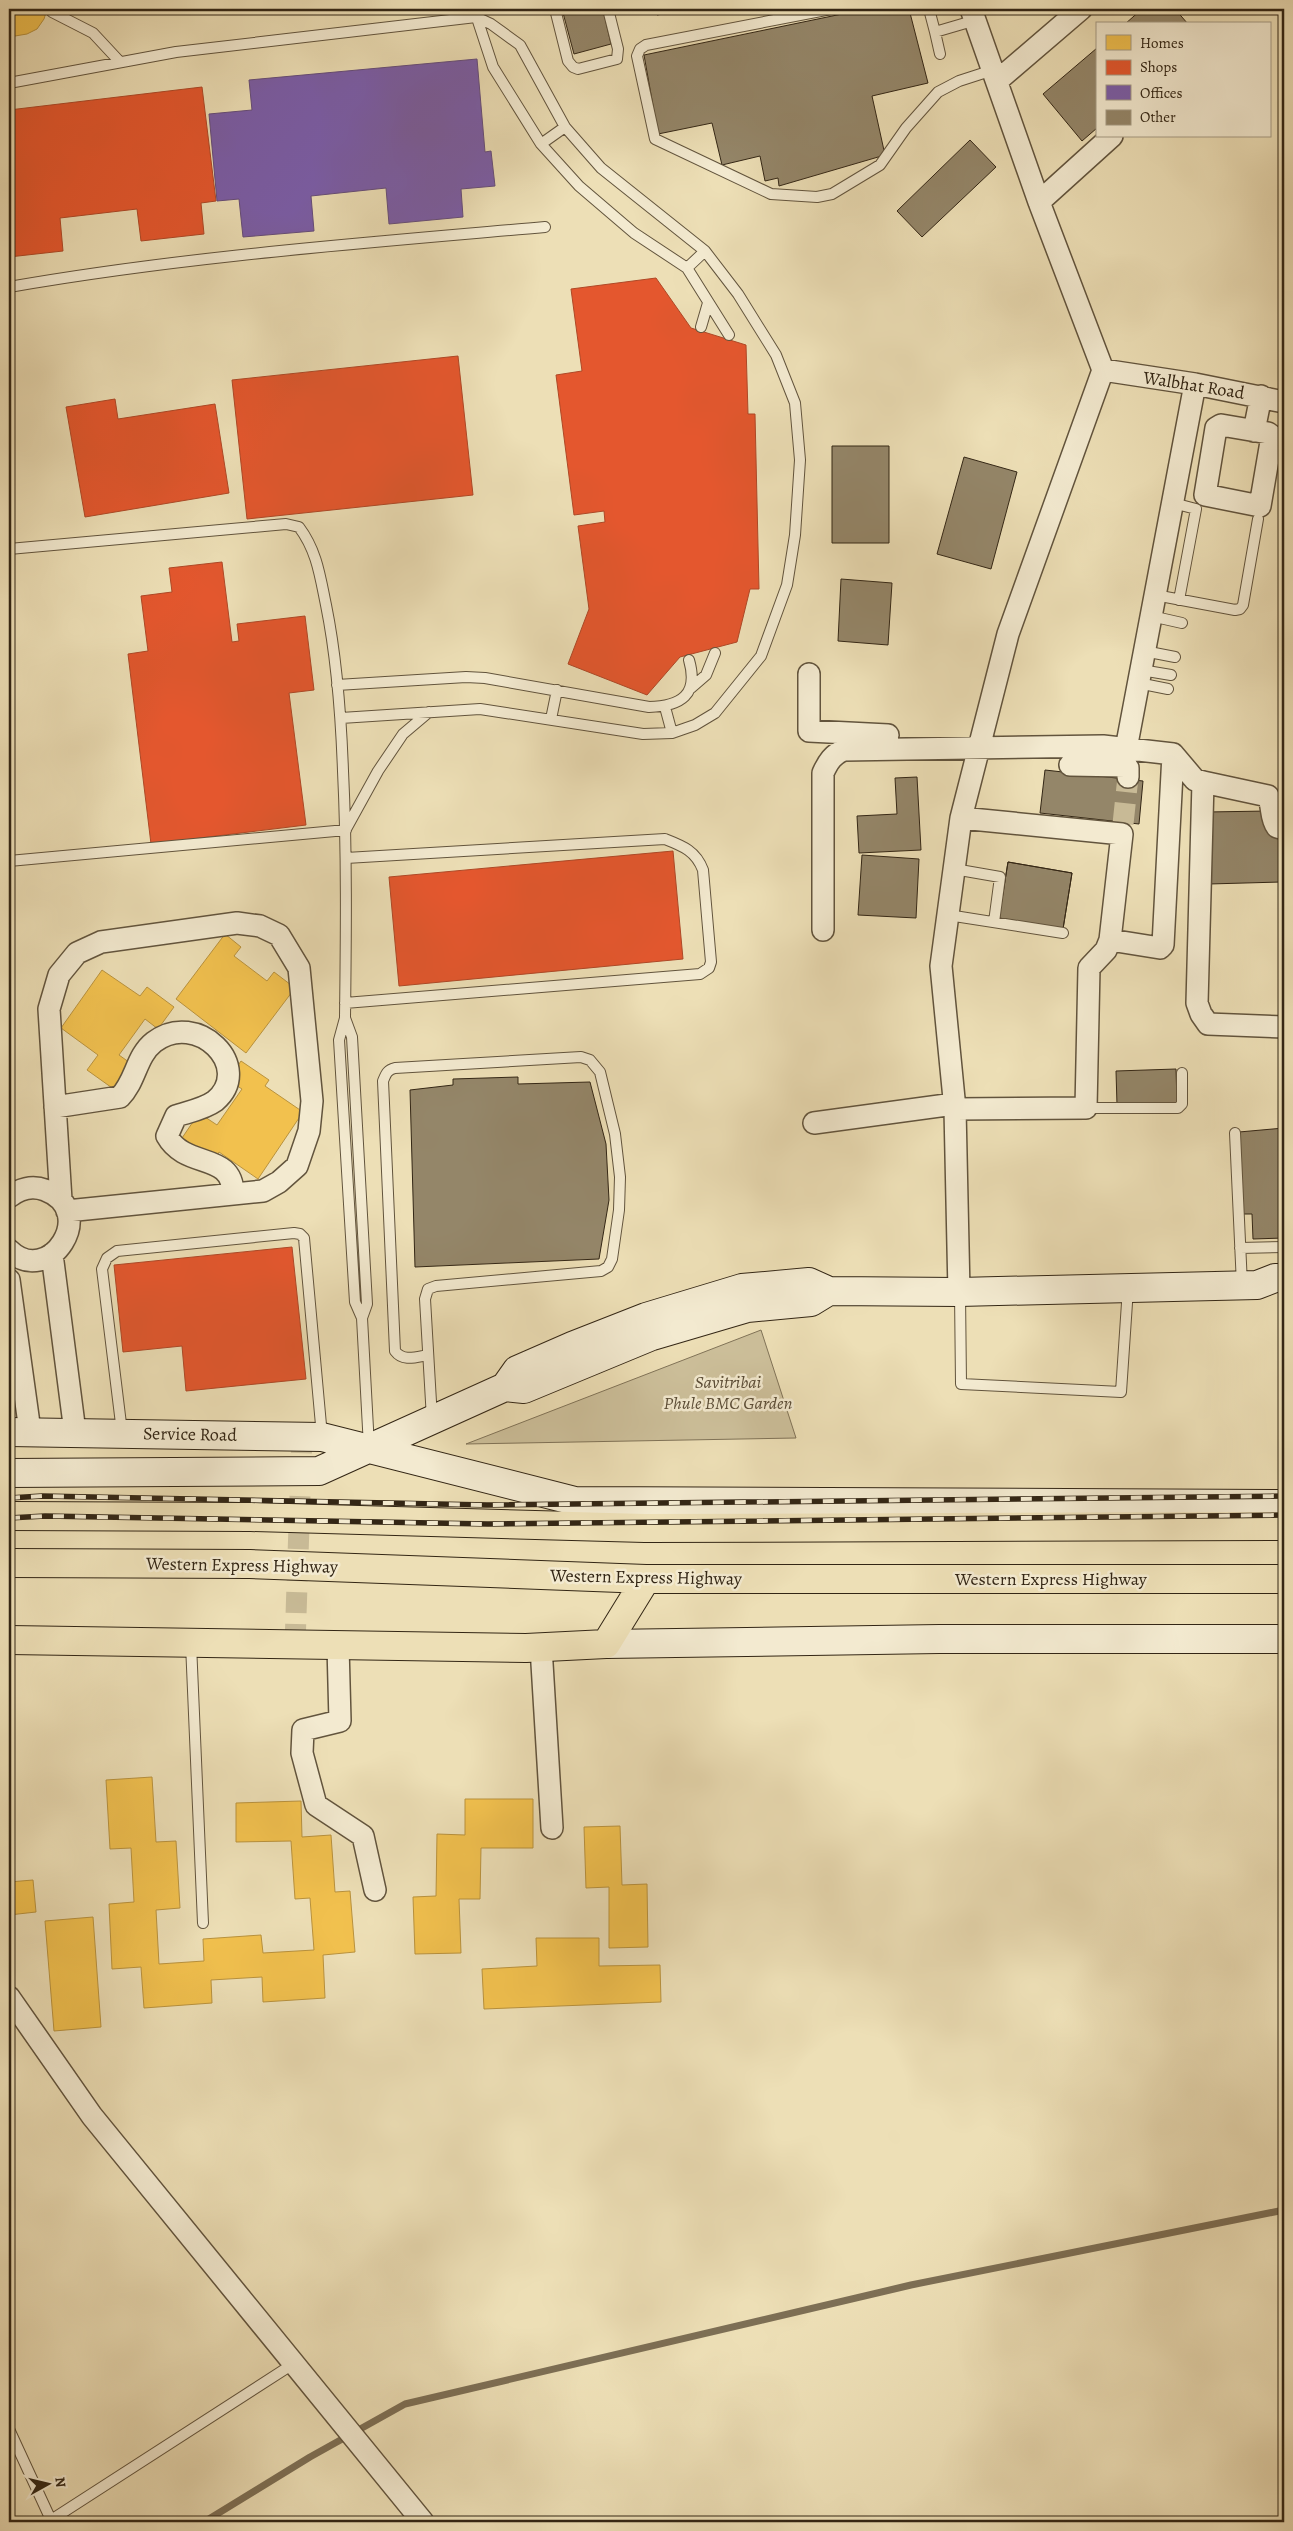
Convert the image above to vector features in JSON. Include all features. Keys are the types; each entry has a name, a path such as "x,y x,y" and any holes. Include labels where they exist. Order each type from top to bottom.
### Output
{"highway":[{"path":"9,1516 251,1517 645,1528 1284,1526"},
{"name":"Western Express Highway","path":"9,1564 250,1564 646,1579 1284,1579"},
{"path":"9,1640 338,1646 541,1647 606,1644 646,1579"}],"main road":[{"path":"9,1473 319,1471 505,1387 517,1370 649,1326 745,1298 809,1282 829,1291 960,1292 1250,1285 1275,1278 1284,1278"},
{"path":"1250,1285 1278,1294 1284,1294"},
{"name":"Service Road","path":"20,1432 322,1436 575,1500 1284,1504"},
{"path":"606,1644 939,1638 1284,1639"}],"street":[{"path":"995,76 1081,9"},
{"path":"960,1292 954,1106 941,966 961,818 977,748 1008,634 1103,370 1039,202 973,14"},
{"path":"1039,202 1110,138"},
{"name":"Walbhat Road","path":"1103,370 1195,384 1262,396 1284,402"},
{"path":"1126,749 1195,384"},
{"path":"1254,431 1262,396"},
{"path":"809,674 809,731 859,742 1102,756 1126,766 1128,776"},
{"path":"823,930 823,773 829,760 838,752 859,742 888,734"},
{"path":"1070,765 1126,749 1173,754 1195,780 1268,796 1272,806 1273,822 1276,827 1284,829"},
{"path":"1110,940 1162,947 1173,754"},
{"path":"1203,782 1197,1003 1201,1014 1208,1024 1284,1027"},
{"path":"814,1124 954,1106 1086,1108 1089,968 1106,950 1110,940 1122,829 961,818"},
{"path":"9,1197 16,1191 27,1188 40,1188 51,1192 64,1205 263,1191 279,1182 297,1166 310,1124 312,1101 299,968 279,935 260,926 237,923 101,942 77,953 59,975 48,1009 64,1205 69,1223 68,1235 62,1246 52,1254 34,1260 24,1258 9,1250"},
{"path":"55,1107 120,1097 127,1088 143,1054 153,1042 168,1033 183,1032 202,1035 217,1046 226,1058 228,1072 225,1086 216,1099 208,1105 176,1116 169,1127 167,1136 179,1151 226,1170 233,1182 233,1194"},
{"path":"52,1254 75,1432"},
{"path":"9,1280 20,1432"},
{"path":"338,1646 340,1721 303,1730 302,1753 316,1805 363,1836 375,1890"},
{"path":"541,1647 552,1828"},
{"path":"9,1997 92,2116 423,2522"}],"lane":[{"path":"555,9 568,61 573,67 578,69 617,59 618,49 608,9"},
{"path":"831,9 646,45 640,49 637,56 655,139 771,194 817,196 832,194 880,165 906,128 938,92 959,81 995,76"},
{"path":"929,9 940,54"},
{"path":"52,12 93,33 120,62"},
{"path":"475,13 492,66 541,144 579,186 634,233 688,268 729,335"},
{"path":"9,83 176,52 475,13 520,45 565,127 601,168 705,251 738,294 776,355 795,403 800,460 795,535 787,585 761,656 715,713 695,726 672,733 643,734 480,708 341,718"},
{"path":"935,32 973,14"},
{"path":"541,144 565,127"},
{"path":"9,287 102,270 287,250 545,227"},
{"path":"688,268 705,251"},
{"path":"701,327 708,302"},
{"path":"1172,503 1196,509 1179,600"},
{"path":"1153,605 1179,600 1234,610 1241,608 1258,519"},
{"path":"9,549 276,525 299,527 310,541 316,558 332,632 341,718 346,858 345,1018 339,1040 355,1302 362,1318 369,1449"},
{"path":"1153,605 1182,623"},
{"path":"337,685 466,677 505,680 648,707 665,707 677,704 706,675 715,653"},
{"path":"1141,668 1175,657"},
{"path":"689,660 693,674 691,688"},
{"path":"1141,668 1171,675"},
{"path":"1141,668 1168,689"},
{"path":"551,719 558,690"},
{"path":"665,707 672,733"},
{"path":"346,830 378,771 403,734 429,712"},
{"path":"9,861 346,830"},
{"path":"345,1003 700,974 709,968 711,962 703,870 694,853 665,840 346,858"},
{"path":"954,869 1000,877 994,922"},
{"path":"948,915 1063,933"},
{"path":"428,1356 405,1358 399,1356 395,1351 383,1081 386,1074 389,1070 395,1068 582,1057 590,1060 600,1072 616,1142 620,1177 619,1210 612,1259 608,1267 601,1271 436,1286 428,1289 425,1299 432,1420"},
{"path":"1086,1108 1178,1108 1182,1104 1182,1073"},
{"path":"1235,1133 1240,1248 1250,1285"},
{"path":"122,1433 102,1269 106,1258 117,1252 294,1233 300,1234 305,1246 322,1436"},
{"path":"1240,1248 1284,1247"},
{"path":"960,1292 961,1384 1121,1392 1128,1287"},
{"path":"191,1644 203,1923"},
{"path":"9,2429 50,2521 293,2364"}],"green space":[{"name":"Savitribai Phule BMC Garden","path":"761,1330 796,1438 466,1444"}],"building: Homes":[{"path":"9,9 47,9 44,19 37,29 27,34 15,36 9,34"},
{"path":"225,934 241,947 234,956 267,981 274,972 295,988 246,1053 176,999"},
{"path":"102,970 140,996 147,987 174,1007 158,1029 145,1019 119,1055 133,1065 115,1090 87,1070 98,1055 61,1028"},
{"path":"241,1061 269,1080 265,1086 303,1112 258,1179 219,1152 215,1160 182,1138 199,1113 217,1125 242,1089 228,1080"},
{"path":"152,1777 156,1842 176,1841 180,1908 156,1910 159,1964 204,1961 203,1939 261,1935 263,1953 314,1950 310,1898 295,1899 291,1841 236,1842 236,1803 301,1801 302,1837 331,1835 335,1892 350,1891 355,1952 323,1955 325,1998 263,2002 262,1977 211,1980 212,2003 144,2008 141,1967 112,1969 109,1904 134,1902 131,1848 110,1849 106,1780"},
{"path":"465,1799 533,1799 533,1848 481,1848 480,1899 459,1899 461,1953 415,1954 413,1897 436,1896 437,1834 465,1835"},
{"path":"620,1826 622,1885 647,1884 648,1947 609,1948 609,1887 586,1888 584,1827"},
{"path":"33,1880 36,1912 9,1915 9,1882"},
{"path":"93,1917 101,2027 54,2031 45,1921"},
{"path":"536,1938 599,1938 599,1966 660,1965 661,2002 484,2009 482,1969 537,1966"}],"building: Shops":[{"path":"202,87 216,201 201,203 204,234 141,241 137,209 60,218 63,251 9,257 9,110"},
{"path":"656,278 691,328 746,345 748,414 755,414 759,589 750,589 737,642 680,657 647,695 568,664 589,609 578,526 605,522 604,511 574,515 556,375 582,371 571,289"},
{"path":"458,356 473,495 247,519 232,380"},
{"path":"115,399 118,419 215,404 229,493 85,517 66,407"},
{"path":"222,562 232,642 239,641 237,624 305,616 314,690 289,693 306,825 151,844 128,654 148,651 141,596 172,592 169,568"},
{"path":"673,851 683,959 399,986 389,877"},
{"path":"292,1247 306,1379 186,1391 182,1346 123,1352 114,1265"}],"building: Offices":[{"path":"477,59 485,152 491,151 495,186 461,189 463,217 389,224 386,188 311,196 314,231 243,237 239,199 217,201 209,114 252,110 249,80"}],"building: Other":[{"path":"562,9 603,9 611,44 574,54"},
{"path":"656,9 690,9 657,15"},
{"path":"866,9 909,9 928,83 872,96 885,155 779,186 778,178 765,181 760,156 722,165 712,123 658,134 644,55"},
{"path":"1142,9 1175,9 1186,22 1127,22"},
{"path":"1096,49 1096,129 1082,141 1043,94"},
{"path":"970,140 996,167 922,237 897,211"},
{"path":"832,446 889,446 889,543 832,543"},
{"path":"964,457 1017,472 991,569 937,554"},
{"path":"841,579 892,583 888,645 838,641"},
{"path":"1045,770 1143,781 1139,824 1040,813"},
{"path":"917,777 921,850 859,853 857,816 897,814 895,778"},
{"path":"1268,811 1280,831 1281,882 1209,884 1207,812"},
{"path":"862,855 919,859 916,918 858,915"},
{"path":"1008,862 1072,873 1063,929 999,918"},
{"path":"1008,862 1072,873 1063,929 999,918"},
{"path":"1176,1069 1177,1103 1117,1105 1116,1071"},
{"path":"518,1077 518,1084 590,1082 606,1144 609,1200 599,1259 415,1267 410,1090 453,1085 453,1079"},
{"path":"1284,1128 1284,1238 1253,1239 1252,1214 1242,1214 1239,1132"}],"waterway":[{"path":"204,2522 310,2457 405,2404 911,2285 1284,2210"}],"tunnel":[{"path":"1123,824 1128,777"},
{"path":"295,1645 302,1436"}],"railway":[{"path":"9,1498 42,1496 487,1505 1284,1496"},
{"path":"9,1518 45,1516 488,1524 1284,1515"}]}
